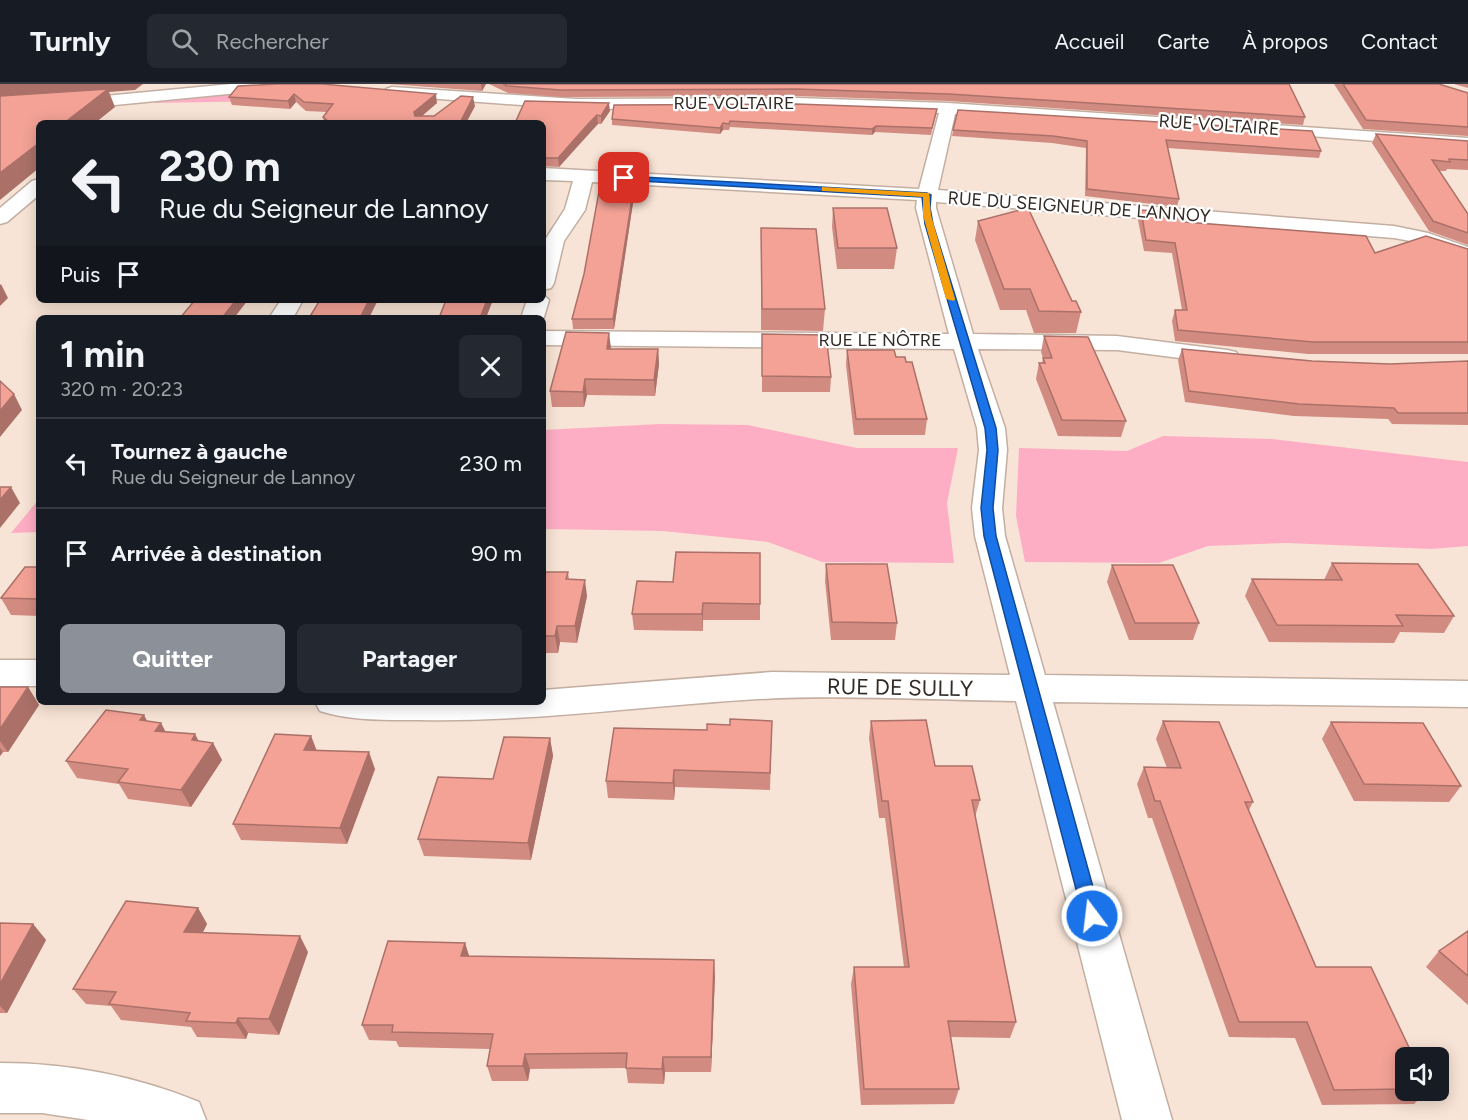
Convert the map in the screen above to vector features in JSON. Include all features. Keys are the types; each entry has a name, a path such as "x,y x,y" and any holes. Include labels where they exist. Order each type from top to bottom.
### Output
{"street":[{"path":"0,107 69,104 250,86 297,84"},
{"path":"439,112 461,98 495,84"},
{"name":"RUE VOLTAIRE","path":"379,91 576,104 796,103 948,108 1468,143"},
{"path":"123,116 146,97"},
{"path":"948,108 927,195 927,215 991,428 993,450 987,508 990,536 1147,1120"},
{"name":"RUE DU SEIGNEUR DE LANNOY","path":"546,174 927,195 1394,232 1421,237 1468,254"},
{"path":"546,272 554,241 574,210 584,176"},
{"path":"0,218 36,188"},
{"name":"RUE LE NÔTRE","path":"546,338 963,340 1129,344 1250,360"},
{"path":"0,673 36,673"},
{"name":"RUE DE SULLY","path":"546,702 772,685 1468,694"},
{"name":"RUE DE SULLY","path":"390,705 428,707 499,705"},
{"path":"0,1088 42,1088 106,1098 181,1120"}],"shaded area":[{"path":"264,89 269,101 153,103 166,99"},
{"path":"660,424 748,425 857,448 958,448 947,503 954,563 822,562 768,542 663,531 546,529 546,430"},
{"path":"1163,436 1272,439 1468,462 1468,546 1431,549 1286,543 1208,546 1159,563 1025,562 1016,516 1019,448 1127,451"},
{"path":"36,503 36,532 11,533"}],"building":[{"path":"322,84 436,94 414,112 415,116 434,116 461,96 473,97 462,120 327,120 323,117 333,104 304,102 294,94 288,101 229,97 238,86"},
{"path":"503,84 1289,84 1305,117 949,94 796,89 560,90"},
{"path":"1343,84 1439,84 1468,93 1468,127 1366,120"},
{"path":"108,89 68,120 36,120 36,145 0,173 0,96"},
{"path":"525,101 609,103 601,116 597,115 558,158 546,158 546,120 516,120"},
{"path":"796,104 937,109 932,128 876,126 872,129 730,121 729,124 723,123 720,128 612,119 614,105"},
{"path":"958,110 1312,131 1321,151 1166,140 1179,199 1087,189 1087,141 1053,136 953,130"},
{"path":"1376,134 1468,141 1468,160 1449,159 1450,162 1432,160 1468,214 1468,233 1433,221"},
{"path":"600,186 634,186 613,319 572,319 584,274"},
{"path":"833,208 887,208 897,248 838,248"},
{"path":"1028,208 1072,301 1076,301 1081,312 1039,311 1030,289 1004,289 978,221"},
{"path":"1141,210 1183,213 1185,222 1366,236 1375,253 1426,236 1468,249 1468,342 1313,342 1178,330 1175,310 1187,310 1175,243 1146,240"},
{"path":"761,228 816,229 825,309 762,309"},
{"path":"192,303 234,303 224,315 182,315"},
{"path":"318,303 368,303 362,315 311,315"},
{"path":"445,303 486,303 481,315 440,315"},
{"path":"566,332 609,333 607,349 658,349 654,380 585,379 583,392 550,391"},
{"path":"762,334 826,335 831,377 762,376"},
{"path":"1044,336 1088,337 1126,421 1062,420 1039,363 1045,363 1043,358 1052,358"},
{"path":"1182,349 1312,361 1390,364 1468,361 1468,413 1398,413 1394,408 1299,404 1189,391"},
{"path":"847,350 894,350 896,357 905,357 906,362 912,362 927,419 856,419"},
{"path":"0,381 14,394 0,411"},
{"path":"0,487 11,487 0,500"},
{"path":"676,552 760,553 760,604 703,603 702,614 632,614 637,581 673,582"},
{"path":"1332,563 1418,564 1454,616 1396,615 1403,626 1277,625 1252,579 1342,580"},
{"path":"826,564 887,564 897,623 832,622"},
{"path":"1112,565 1173,565 1199,623 1135,623"},
{"path":"25,567 36,567 36,599 1,598"},
{"path":"546,572 568,572 566,579 585,580 575,626 557,626 555,636 546,636"},
{"path":"0,687 28,687 0,729"},
{"path":"106,710 144,715 140,720 161,723 155,731 195,734 192,740 213,743 181,790 118,782 128,769 66,761"},
{"path":"730,719 772,721 770,773 674,770 673,783 606,781 614,728 707,730 707,724 730,725"},
{"path":"926,720 935,766 972,766 980,800 972,800 1016,1022 948,1021 959,1089 864,1089 854,967 909,967 888,801 882,801 871,721"},
{"path":"1163,721 1219,722 1253,802 1245,802 1316,967 1371,967 1409,1047 1395,1047 1395,1089 1334,1090 1307,1022 1239,1022 1160,801 1155,801 1144,767 1181,768"},
{"path":"1331,722 1423,723 1461,786 1364,784"},
{"path":"275,734 311,736 304,750 369,752 340,828 233,824"},
{"path":"504,737 550,738 528,843 418,839 438,777 493,779"},
{"path":"126,901 198,908 184,932 300,936 269,1019 238,1018 236,1023 186,1021 190,1013 109,1004 116,992 73,989"},
{"path":"0,923 33,924 0,984"},
{"path":"1468,931 1468,976 1439,951"},
{"path":"388,941 465,943 461,956 714,960 711,1057 663,1057 662,1069 626,1068 627,1053 525,1054 523,1066 487,1066 493,1034 392,1032 393,1025 362,1025"}],"slow traffic":[{"path":"825,189 927,195 927,215 951,299"}],"route":[{"path":"624,178 927,195 926,208 929,224 991,428 993,450 987,508 990,536 1092,916"}]}
